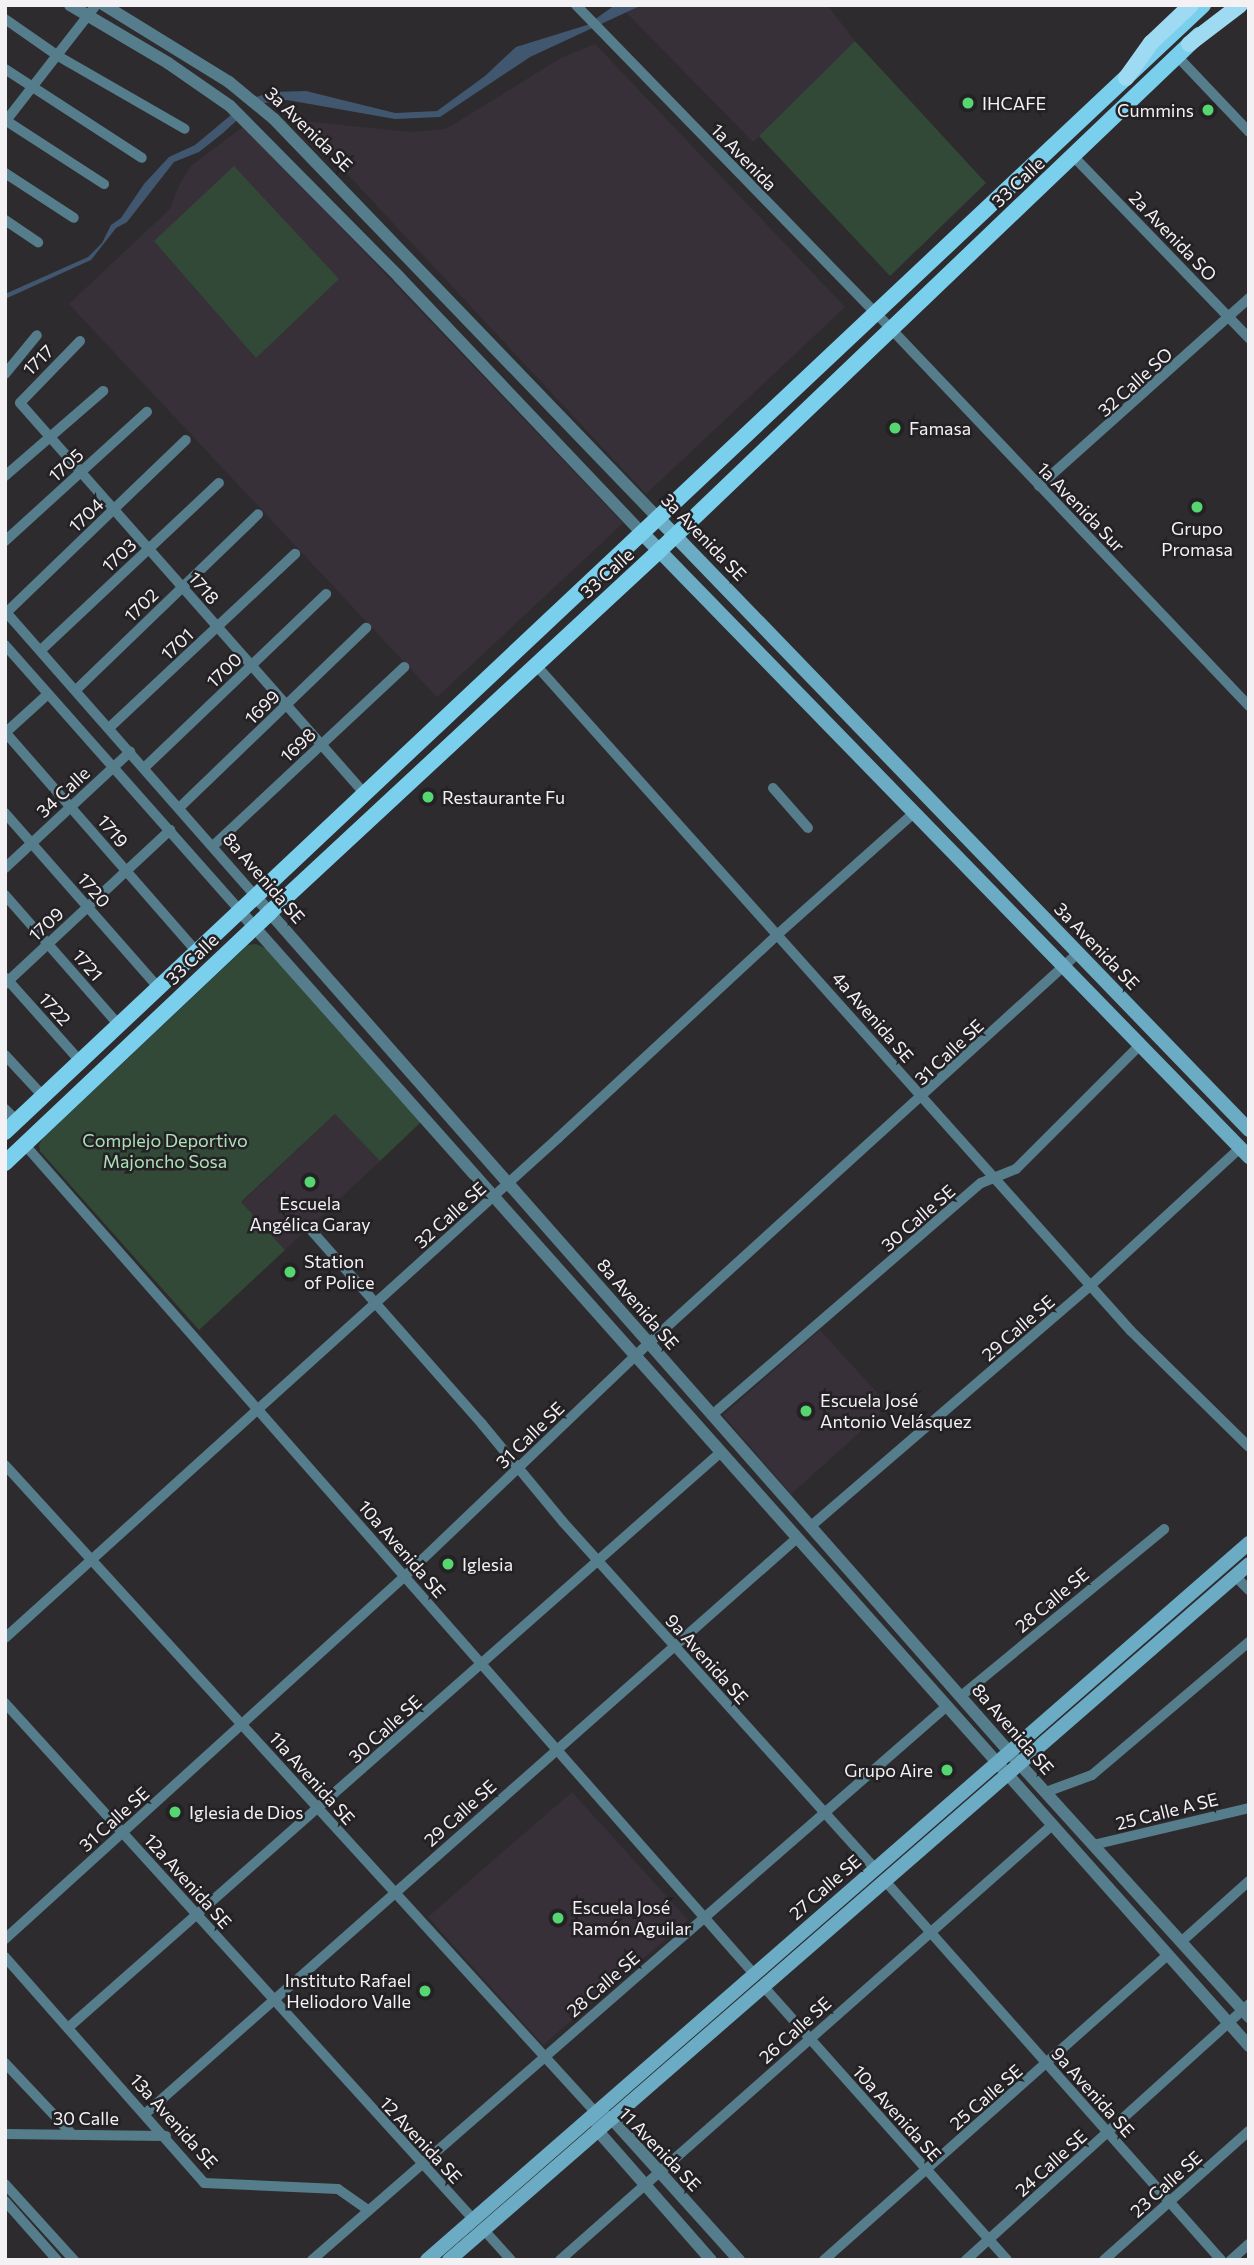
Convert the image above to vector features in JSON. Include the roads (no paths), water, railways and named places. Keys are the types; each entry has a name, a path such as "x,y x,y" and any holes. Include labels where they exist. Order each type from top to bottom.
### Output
{"highway":[{"path":"1126,78 1151,43 1191,5"},
{"path":"1183,50 1233,6"}],"main road":[{"name":"33 Calle","path":"9,1121 43,1096 159,988 1203,5"},
{"name":"33 Calle","path":"5,1163 270,912 676,535 1183,50"},
{"name":"3a Avenida SE","path":"658,518 1249,1130"},
{"path":"642,533 1244,1152"},
{"name":"27 Calle SE","path":"449,2260 478,2225 596,2113 1249,1543"},
{"name":"27 Calle SE","path":"427,2260 478,2225 598,2131 1249,1564"}],"street":[{"path":"71,5 92,11 230,106 282,156 642,533"},
{"name":"3a Avenida SE","path":"104,5 208,68 274,119 658,518"},
{"name":"1a Avenida","path":"576,5 605,38 890,329"},
{"path":"92,11 6,121 104,184"},
{"path":"5,19 58,56 185,129"},
{"path":"1183,50 1249,132"},
{"path":"5,69 142,158"},
{"name":"2a Avenida SO","path":"1074,157 1249,338"},
{"path":"5,173 74,218"},
{"path":"5,220 38,242"},
{"name":"32 Calle SO","path":"1039,486 1249,299"},
{"name":"1a Avenida Sur","path":"890,329 1249,706"},
{"path":"5,374 37,335"},
{"name":"1717","path":"20,403 80,341"},
{"path":"5,476 103,391"},
{"name":"1718","path":"20,403 365,794"},
{"name":"1705","path":"5,541 147,412"},
{"name":"1704","path":"6,612 186,440"},
{"name":"1703","path":"41,650 219,483"},
{"name":"1702","path":"76,690 258,514"},
{"name":"1701","path":"109,728 295,554"},
{"name":"1700","path":"144,768 326,594"},
{"name":"8a Avenida SE","path":"6,612 1021,1764 1181,1942 1247,2010"},
{"name":"1699","path":"179,808 366,628"},
{"name":"8a Avenida SE","path":"5,645 1249,2046"},
{"name":"4a Avenida SE","path":"535,664 778,934 993,1180 1163,1364 1249,1447"},
{"name":"1698","path":"213,846 404,667"},
{"path":"6,733 48,694"},
{"name":"1719","path":"6,733 197,952"},
{"name":"34 Calle","path":"5,868 130,752"},
{"path":"773,788 808,828"},
{"name":"1720","path":"5,813 159,988"},
{"name":"32 Calle SE","path":"5,1638 914,813"},
{"name":"1709","path":"6,981 170,830"},
{"name":"1721","path":"5,895 119,1025"},
{"name":"31 Calle SE","path":"5,1938 405,1576 649,1343 922,1098 1077,954"},
{"name":"1722","path":"6,981 80,1061"},
{"name":"30 Calle SE","path":"712,1415 981,1183 1016,1169 1140,1045"},
{"path":"5,1055 43,1096"},
{"name":"10a Avenida SE","path":"25,1145 754,1975"},
{"name":"29 Calle SE","path":"811,1526 1244,1152"},
{"path":"311,1230 376,1303"},
{"name":"9a Avenida SE","path":"376,1303 599,1562 875,1869"},
{"name":"30 Calle SE","path":"69,2027 721,1452"},
{"name":"11a Avenida SE","path":"5,1465 596,2113"},
{"name":"28 Calle SE","path":"961,1696 1164,1529"},
{"name":"29 Calle SE","path":"146,2113 556,1748 797,1538"},
{"path":"1235,1576 1249,1590"},
{"path":"1046,1792 1092,1775 1249,1642"},
{"name":"12a Avenida SE","path":"5,1703 347,2081"},
{"name":"28 Calle SE","path":"312,2260 543,2055 947,1706"},
{"name":"25 Calle A SE","path":"1094,1845 1249,1808"},
{"name":"26 Calle SE","path":"560,2260 1051,1826"},
{"path":"1181,1942 1249,1881"},
{"name":"9a Avenida SE","path":"886,1882 1221,2260"},
{"name":"25 Calle SE","path":"824,2260 1167,1956"},
{"name":"13a Avenida SE","path":"5,1957 146,2113 204,2183 338,2189 368,2210"},
{"name":"10a Avenida SE","path":"764,1987 1007,2260"},
{"name":"24 Calle SE","path":"967,2260 1228,2023 1247,2010"},
{"path":"5,2063 71,2133"},
{"name":"12 Avenida SE","path":"347,2081 511,2260"},
{"name":"11 Avenida SE","path":"711,2260 598,2131 596,2113 612,2119 739,2260"},
{"name":"23 Calle SE","path":"1104,2260 1249,2131"},
{"name":"30 Calle","path":"5,2134 166,2136"},
{"path":"5,2184 74,2260"},
{"path":"5,2201 57,2260"},
{"path":"1231,2260 1249,2244"}],"water":[{"path":"615,5 642,5 530,57 440,117 395,119 287,100 257,104 256,97 272,92 306,91 395,113 437,111 485,76 516,47 587,25"},
{"path":"231,115 236,117 236,121 223,133 199,152 174,162 127,222 116,228 91,260 5,299 5,294 88,257 102,243 111,225 121,218 144,184 169,157 195,145"}],"place":[{"name":"IHCAFE","path":"968,103"},
{"name":"Cummins","path":"1208,110"},
{"name":"Famasa","path":"895,428"},
{"name":"Grupo Promasa","path":"1197,507"},
{"name":"Restaurante Fu","path":"428,797"},
{"name":"Escuela Angélica Garay","path":"310,1182"},
{"name":"Station of Police","path":"290,1272"},
{"name":"Escuela José Antonio Velásquez","path":"806,1411"},
{"name":"Iglesia","path":"448,1564"},
{"name":"Grupo Aire","path":"947,1770"},
{"name":"Iglesia de Dios","path":"175,1812"},
{"name":"Escuela José Ramón Aguilar","path":"558,1918"},
{"name":"Instituto Rafael Heliodoro Valle","path":"425,1991"}],"park label":[{"name":"Complejo Deportivo Majoncho Sosa","path":"165,1151"}]}
